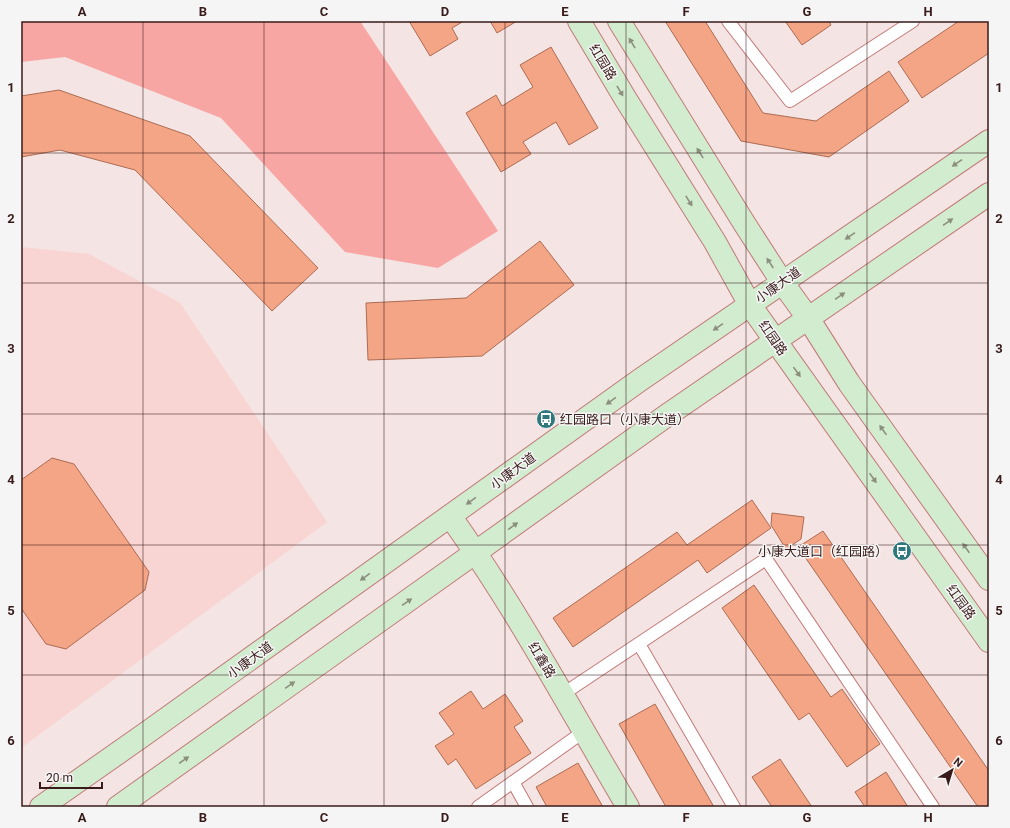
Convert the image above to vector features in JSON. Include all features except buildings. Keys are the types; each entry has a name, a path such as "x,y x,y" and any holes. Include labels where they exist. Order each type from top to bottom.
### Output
{"main road":[{"name":"红园路","path":"579,21 715,242 750,305 774,341 989,641"},
{"path":"619,21 782,282 808,318 849,383 989,579"},
{"name":"小康大道","path":"41,807 640,380 989,141"},
{"path":"118,807 666,416 989,194"},
{"name":"红鑫路","path":"450,516 476,552 563,694 583,732 628,807"}],"lane":[{"path":"728,21 790,101 913,21"},
{"path":"563,694 766,559 933,807"},
{"path":"639,644 734,807"},
{"path":"478,807 583,732"},
{"path":"513,782 527,807"}],"shaded area":[{"path":"21,21 360,21 498,231 438,268 345,252 221,118 65,57 21,62"},
{"path":"21,247 89,254 180,303 327,522 21,748"}],"place":[{"name":"红园路口（小康大道）","path":"546,419"},
{"name":"小康大道口（红园路）","path":"902,551"}]}
